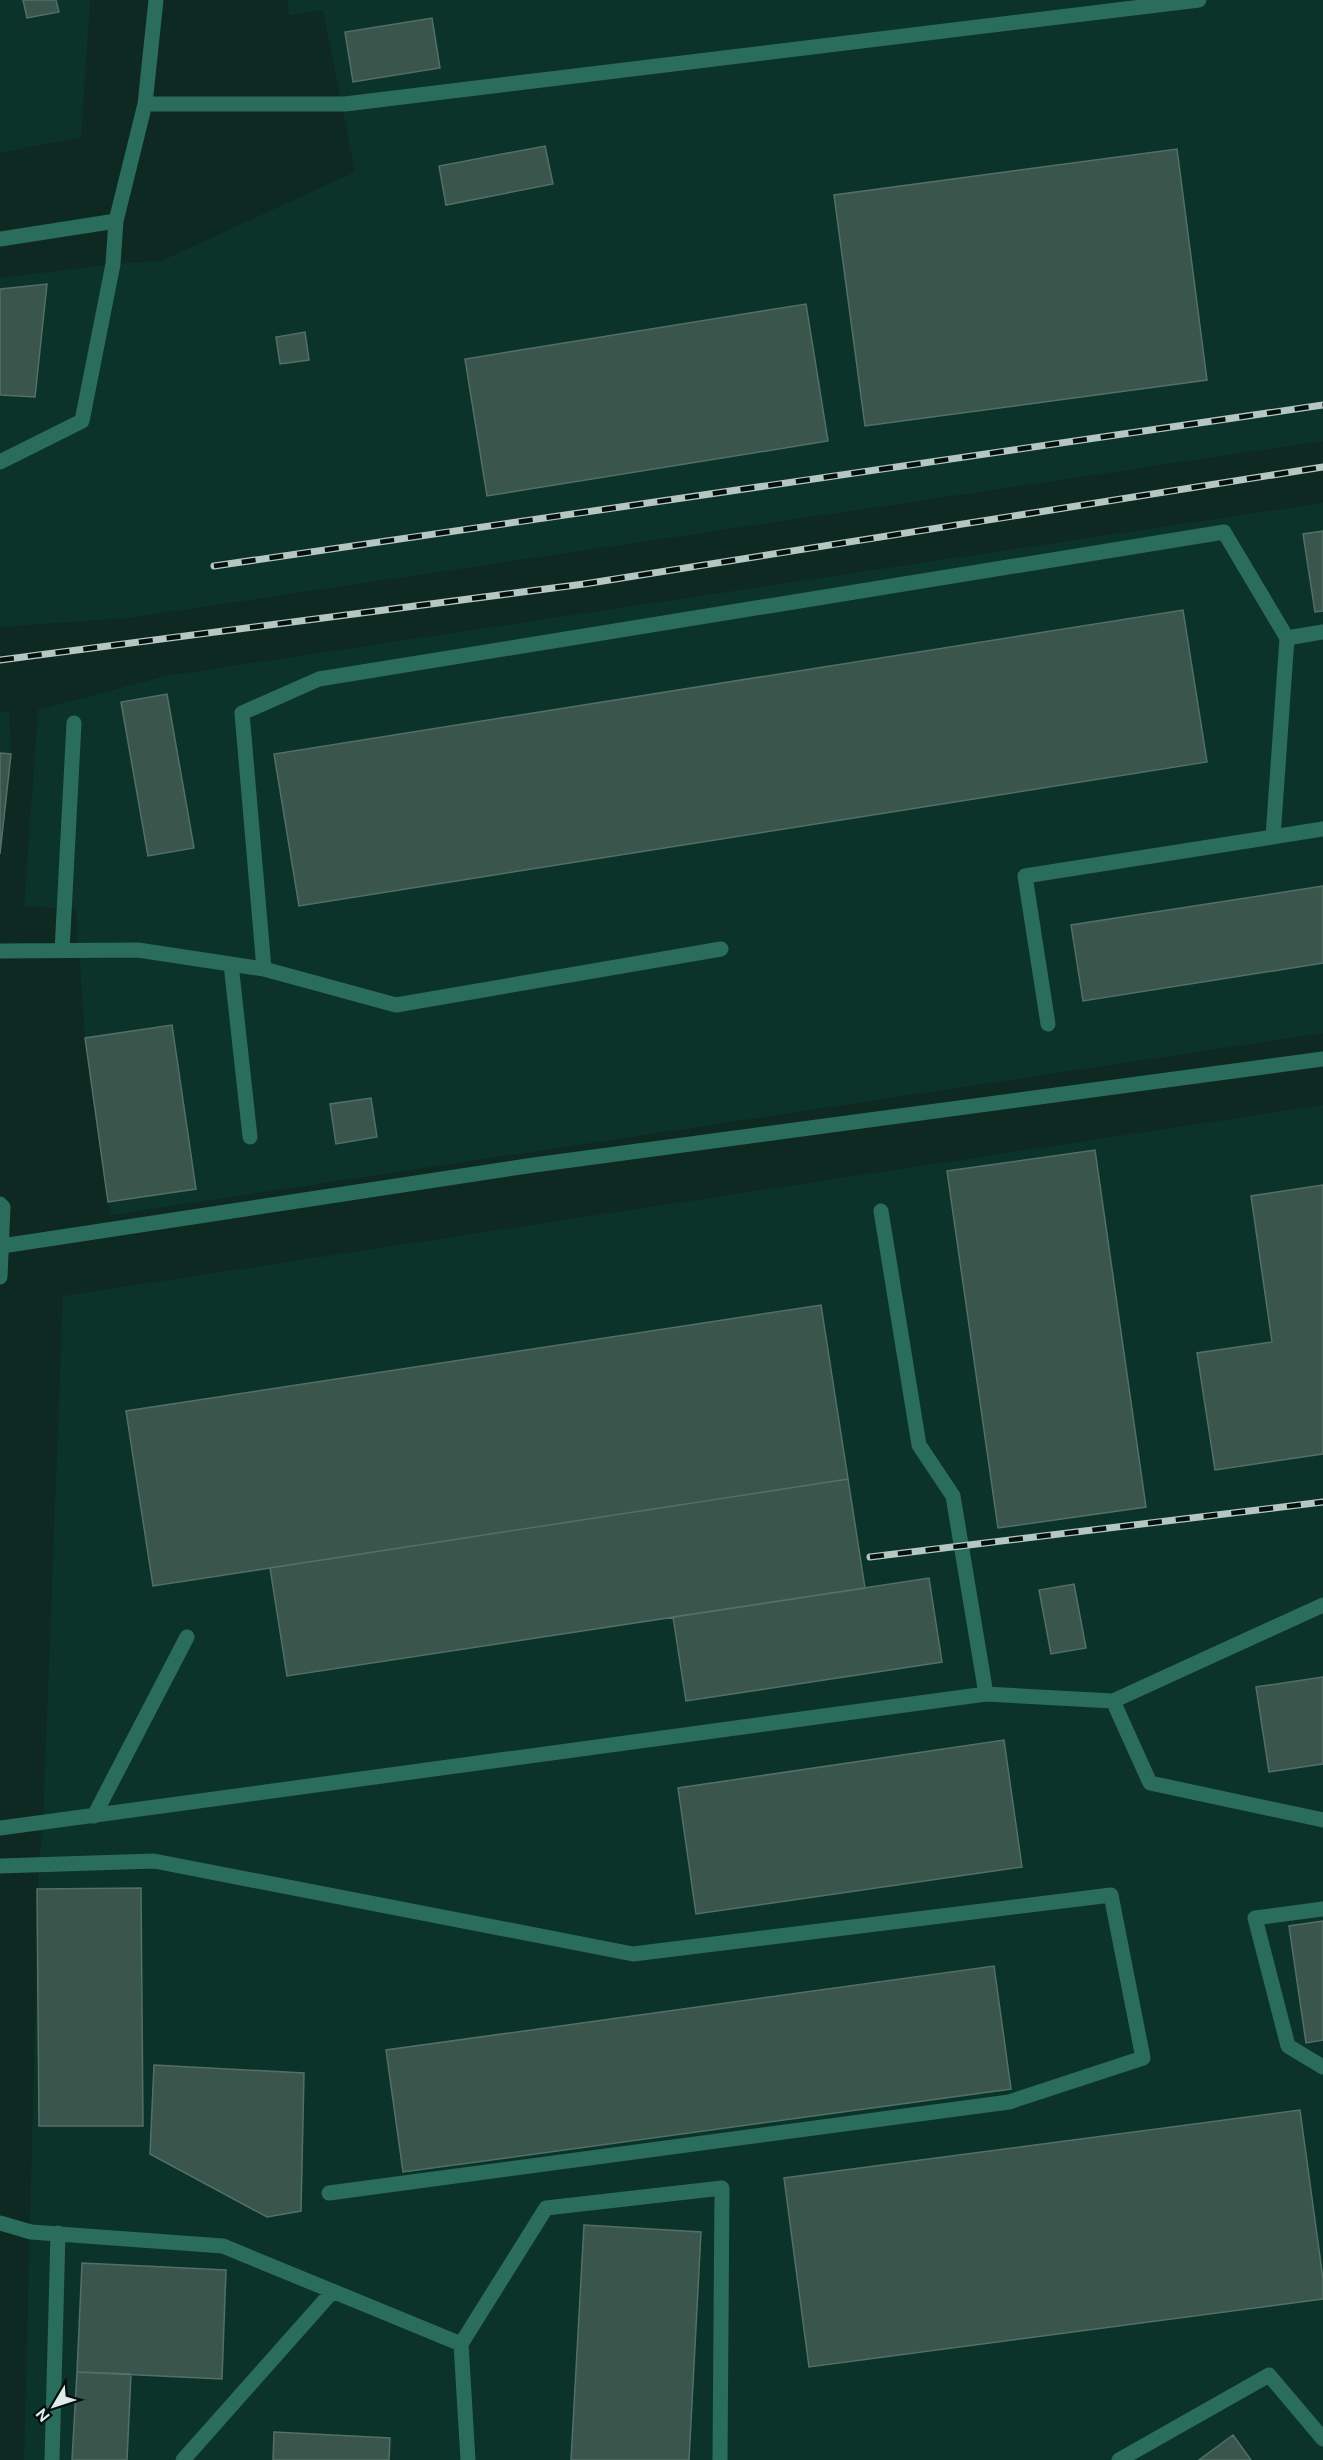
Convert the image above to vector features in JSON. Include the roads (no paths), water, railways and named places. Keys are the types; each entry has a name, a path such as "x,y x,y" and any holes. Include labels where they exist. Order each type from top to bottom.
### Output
{"street":[{"path":"0,462 82,420 113,264 116,221 145,104 156,0"},
{"path":"145,104 345,104 1198,0"},
{"path":"0,239 116,221"},
{"path":"264,969 242,713 319,680 1224,532 1287,638 1273,837"},
{"path":"1287,638 1323,632"},
{"path":"62,951 74,723"},
{"path":"1048,1024 1025,876 1323,829"},
{"path":"0,951 138,951 264,969 396,1005 721,949"},
{"path":"231,964 250,1137"},
{"path":"2,1246 534,1165 1323,1059"},
{"path":"0,1277 1,1206"},
{"path":"881,1211 919,1445 953,1496 986,1694"},
{"path":"0,1828 986,1694 1113,1701 1323,1605"},
{"path":"94,1816 187,1636"},
{"path":"1113,1701 1150,1783 1323,1820"},
{"path":"0,1866 154,1860 633,1954 1111,1895 1143,2058 1009,2102 329,2193"},
{"path":"1323,1908 1255,1918 1288,2046 1323,2067"},
{"path":"468,2460 461,2344 546,2208 722,2188 720,2460"},
{"path":"0,2223 31,2232 223,2246 461,2344"},
{"path":"51,2460 58,2233"},
{"path":"183,2460 333,2291"},
{"path":"1119,2460 1269,2375 1323,2439"}],"railway":[{"path":"214,566 1323,405"},
{"path":"0,660 584,584 1323,467"},
{"path":"870,1557 1323,1502"}]}
